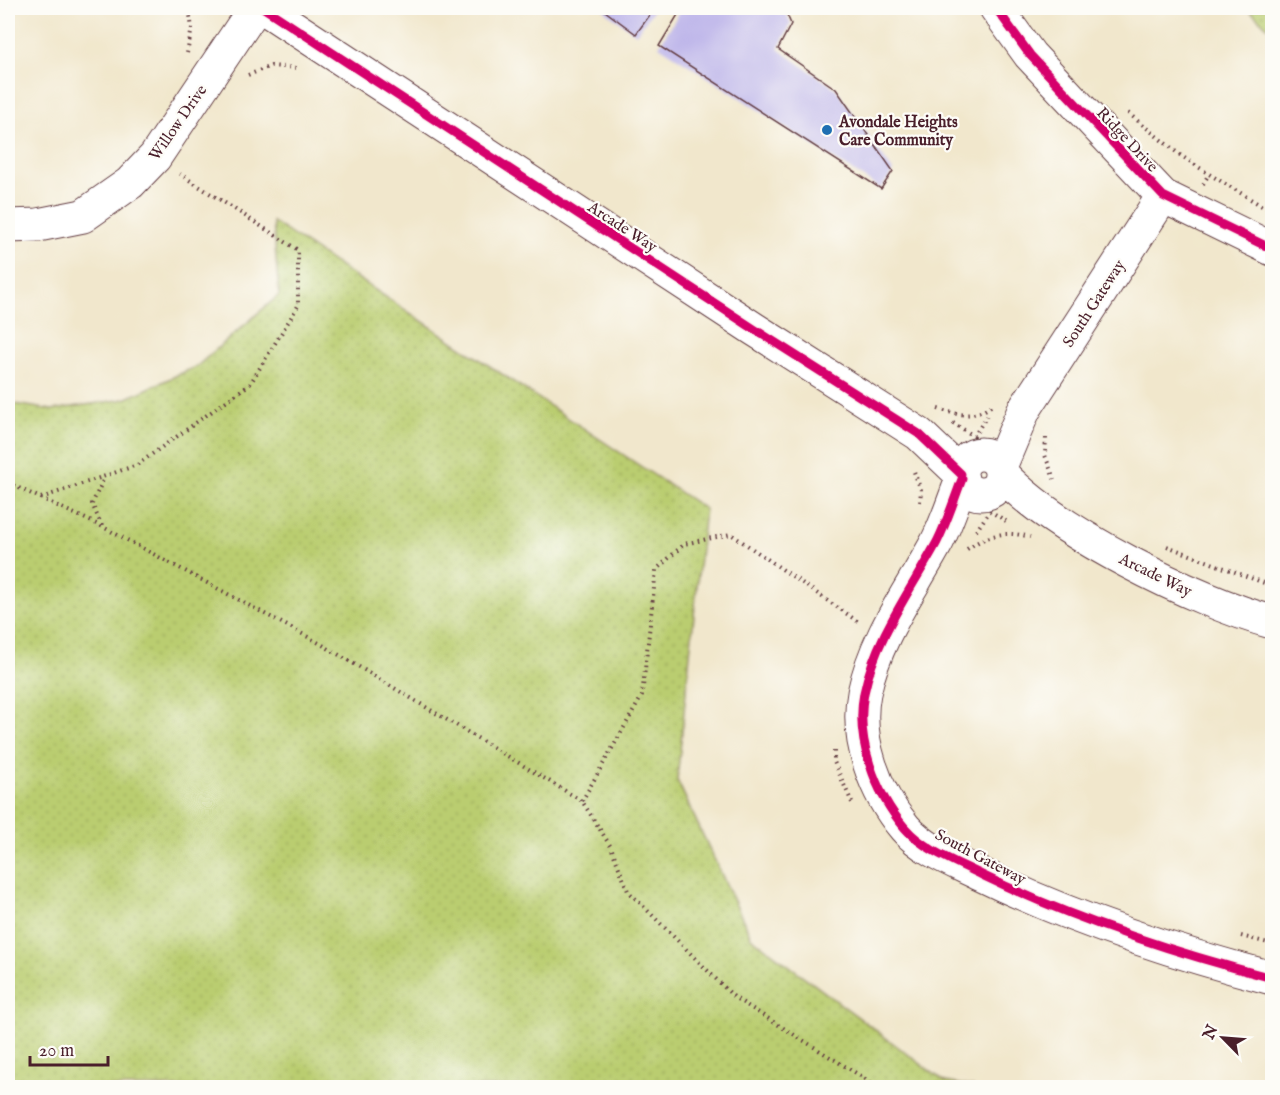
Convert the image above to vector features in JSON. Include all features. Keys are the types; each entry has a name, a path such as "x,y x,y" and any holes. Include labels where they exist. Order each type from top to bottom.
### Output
{"street":[{"name":"Willow Drive","path":"8,226 38,225 82,216 130,183 155,157 255,8"},
{"name":"Arcade Way","path":"264,8 754,329 927,417 983,477 1112,552 1188,590 1272,622"},
{"name":"Ridge Drive","path":"996,8 1030,55 1163,196 1272,249"},
{"name":"South Gateway","path":"1163,196 983,477 938,541 864,623 863,726 869,764 881,795 906,829 938,854 1036,901 1188,956 1272,978"}],"path":[{"path":"189,8 192,28 188,56 195,47"},
{"path":"245,78 251,72 270,66 300,68"},
{"path":"1126,111 1180,155 1209,174"},
{"path":"40,498 137,465 250,384 298,306 298,250 155,157"},
{"path":"998,400 974,436 927,417 976,414 998,400"},
{"path":"983,477 961,553 979,540 995,534 1011,533 1046,513 1048,470 1045,455 1048,432"},
{"path":"911,468 921,490 920,510"},
{"path":"103,527 92,504 104,478"},
{"path":"8,483 103,527 321,644 582,801 611,847 628,891 735,998 880,1088"},
{"path":"582,801 642,696 656,570 684,544 731,534 864,623"},
{"path":"1155,541 1272,586"},
{"path":"834,740 834,762 849,801 855,808"},
{"path":"1232,934 1272,944"}],"green space":[{"path":"1247,8 1272,8 1272,31"},
{"path":"273,222 705,509 677,780 751,937 945,1082 974,1087 8,1087 8,403 52,410 125,399 197,366 279,295"}],"building":[{"path":"601,8 655,8 636,34"},
{"name":"Avondale Heights Care Community","path":"682,8 784,8 791,24 778,49 836,89 893,171 881,189 659,46"}],"cycle path":[{"path":"264,8 754,329 919,434 961,474"},
{"path":"996,8 1030,55 1163,196 1272,249"},
{"path":"962,479 937,542 885,633 869,672 864,693 862,729 865,747 876,782 894,814 921,843 1017,891 1124,934 1272,978"}],"place":[{"name":"Avondale Heights Care Community","path":"827,130"}]}
